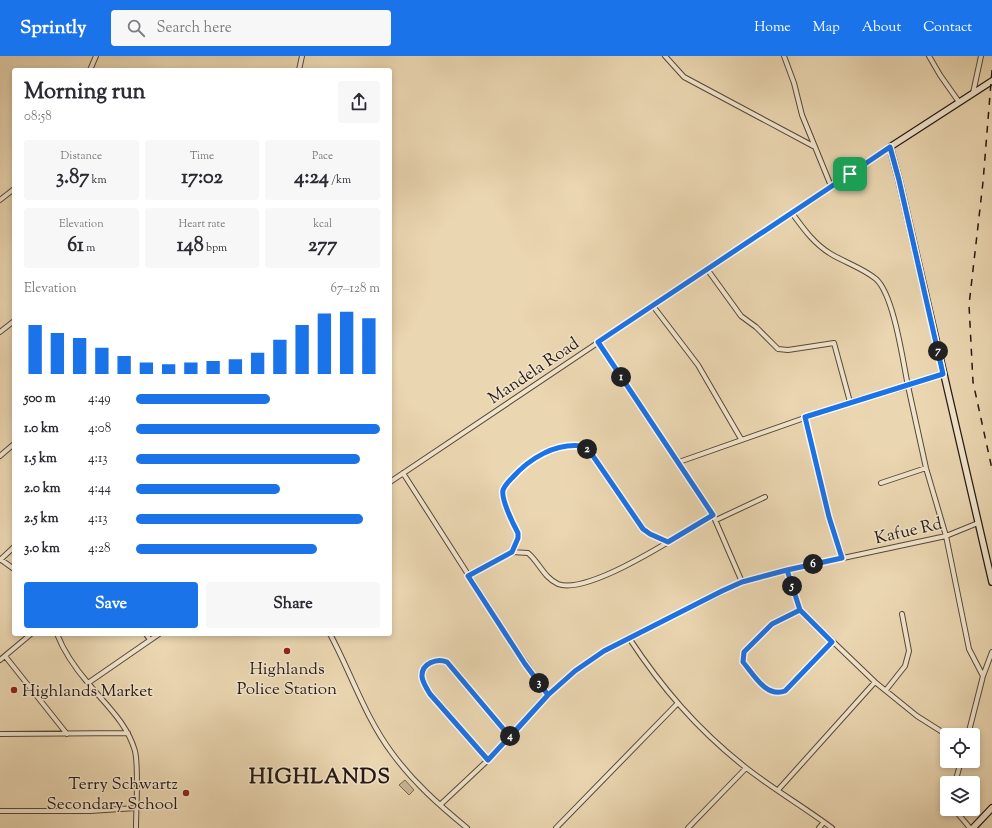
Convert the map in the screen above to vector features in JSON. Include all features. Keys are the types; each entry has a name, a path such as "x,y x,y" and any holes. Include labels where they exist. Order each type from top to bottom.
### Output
{"street":[{"path":"91,68 96,56"},
{"path":"299,68 302,56"},
{"path":"665,56 684,77 816,147"},
{"path":"784,56 794,83 799,106 831,186"},
{"path":"929,56 959,102"},
{"path":"973,93 982,56"},
{"path":"992,81 890,147 899,180 992,582"},
{"name":"Mandela Road","path":"392,481 890,147"},
{"path":"0,200 12,191"},
{"path":"792,213 818,245 831,254 859,267 877,280 889,303 895,320 926,468 946,536 970,649 983,676"},
{"path":"707,269 741,316 756,327 778,349 788,350 834,343 850,402"},
{"path":"653,306 698,365 742,439"},
{"path":"0,332 12,323"},
{"path":"598,342 713,515 742,582"},
{"path":"678,462 850,402 908,386 943,374"},
{"path":"805,417 829,517 842,558"},
{"path":"512,552 518,538 518,533 504,499 503,491 505,485 530,461 546,452 574,445 588,449 643,529 650,534 668,542"},
{"path":"0,456 12,446"},
{"path":"881,483 926,468"},
{"path":"403,473 521,658 548,695"},
{"path":"716,520 764,497"},
{"path":"468,576 512,552 528,553 545,573 556,583 566,586 585,583 608,574 668,542 713,515"},
{"name":"Kafue Rd","path":"440,805 488,760 548,695 584,664 629,638 742,582 787,570 946,536 978,523"},
{"path":"12,549 0,559 12,568"},
{"path":"787,570 800,610 875,682 917,716 940,731"},
{"path":"800,610 772,624 744,652 743,662 765,688 771,693 777,694 785,691 832,642"},
{"path":"886,690 905,666 909,651 902,614"},
{"path":"0,660 29,636"},
{"path":"58,636 70,660 119,718 128,733 135,753 136,828"},
{"path":"147,636 150,640"},
{"path":"88,683 156,636"},
{"path":"331,636 376,728 391,752 420,788 467,828"},
{"path":"629,638 652,673 677,704 697,725 746,768 832,828"},
{"path":"970,728 983,676 992,652"},
{"path":"5,656 67,734"},
{"path":"488,760 426,688 422,676 425,667 433,661 440,659 447,662 510,737"},
{"path":"778,790 875,682"},
{"path":"556,828 677,704"},
{"path":"0,734 128,733"},
{"path":"688,828 746,768"},
{"path":"0,811 90,811 136,808"},
{"path":"960,816 971,828 992,808"},
{"path":"819,828 824,822"}],"shaded area":[{"path":"405,780 414,790 409,795 399,785"}],"railway":[{"path":"992,70 983,182 969,305 973,382 992,469"}],"place":[{"name":"Highlands Police Station","path":"287,651"},
{"name":"Highlands Market","path":"14,690"},
{"name":"Terry Schwartz Secondary School","path":"186,793"}],"district":[{"name":"HIGHLANDS","path":"320,776"}],"route":[{"path":"850,174 598,342 713,515 668,542 658,539 643,529 588,449 582,446 567,446 546,452 530,461 505,485 503,491 504,499 518,533 518,538 512,552 468,576 525,664 548,695 528,718 510,737 486,710 472,694 464,680 447,662 440,659 433,661 425,667 422,676 426,688 430,694 488,760 528,718 548,695 584,664 604,651 629,638 742,582 787,570 800,610 832,642 785,691 777,694 771,693 765,688 743,662 744,652 772,624 800,610 787,570 842,558 829,517 805,417 943,374 899,180 890,147 850,174"}]}
